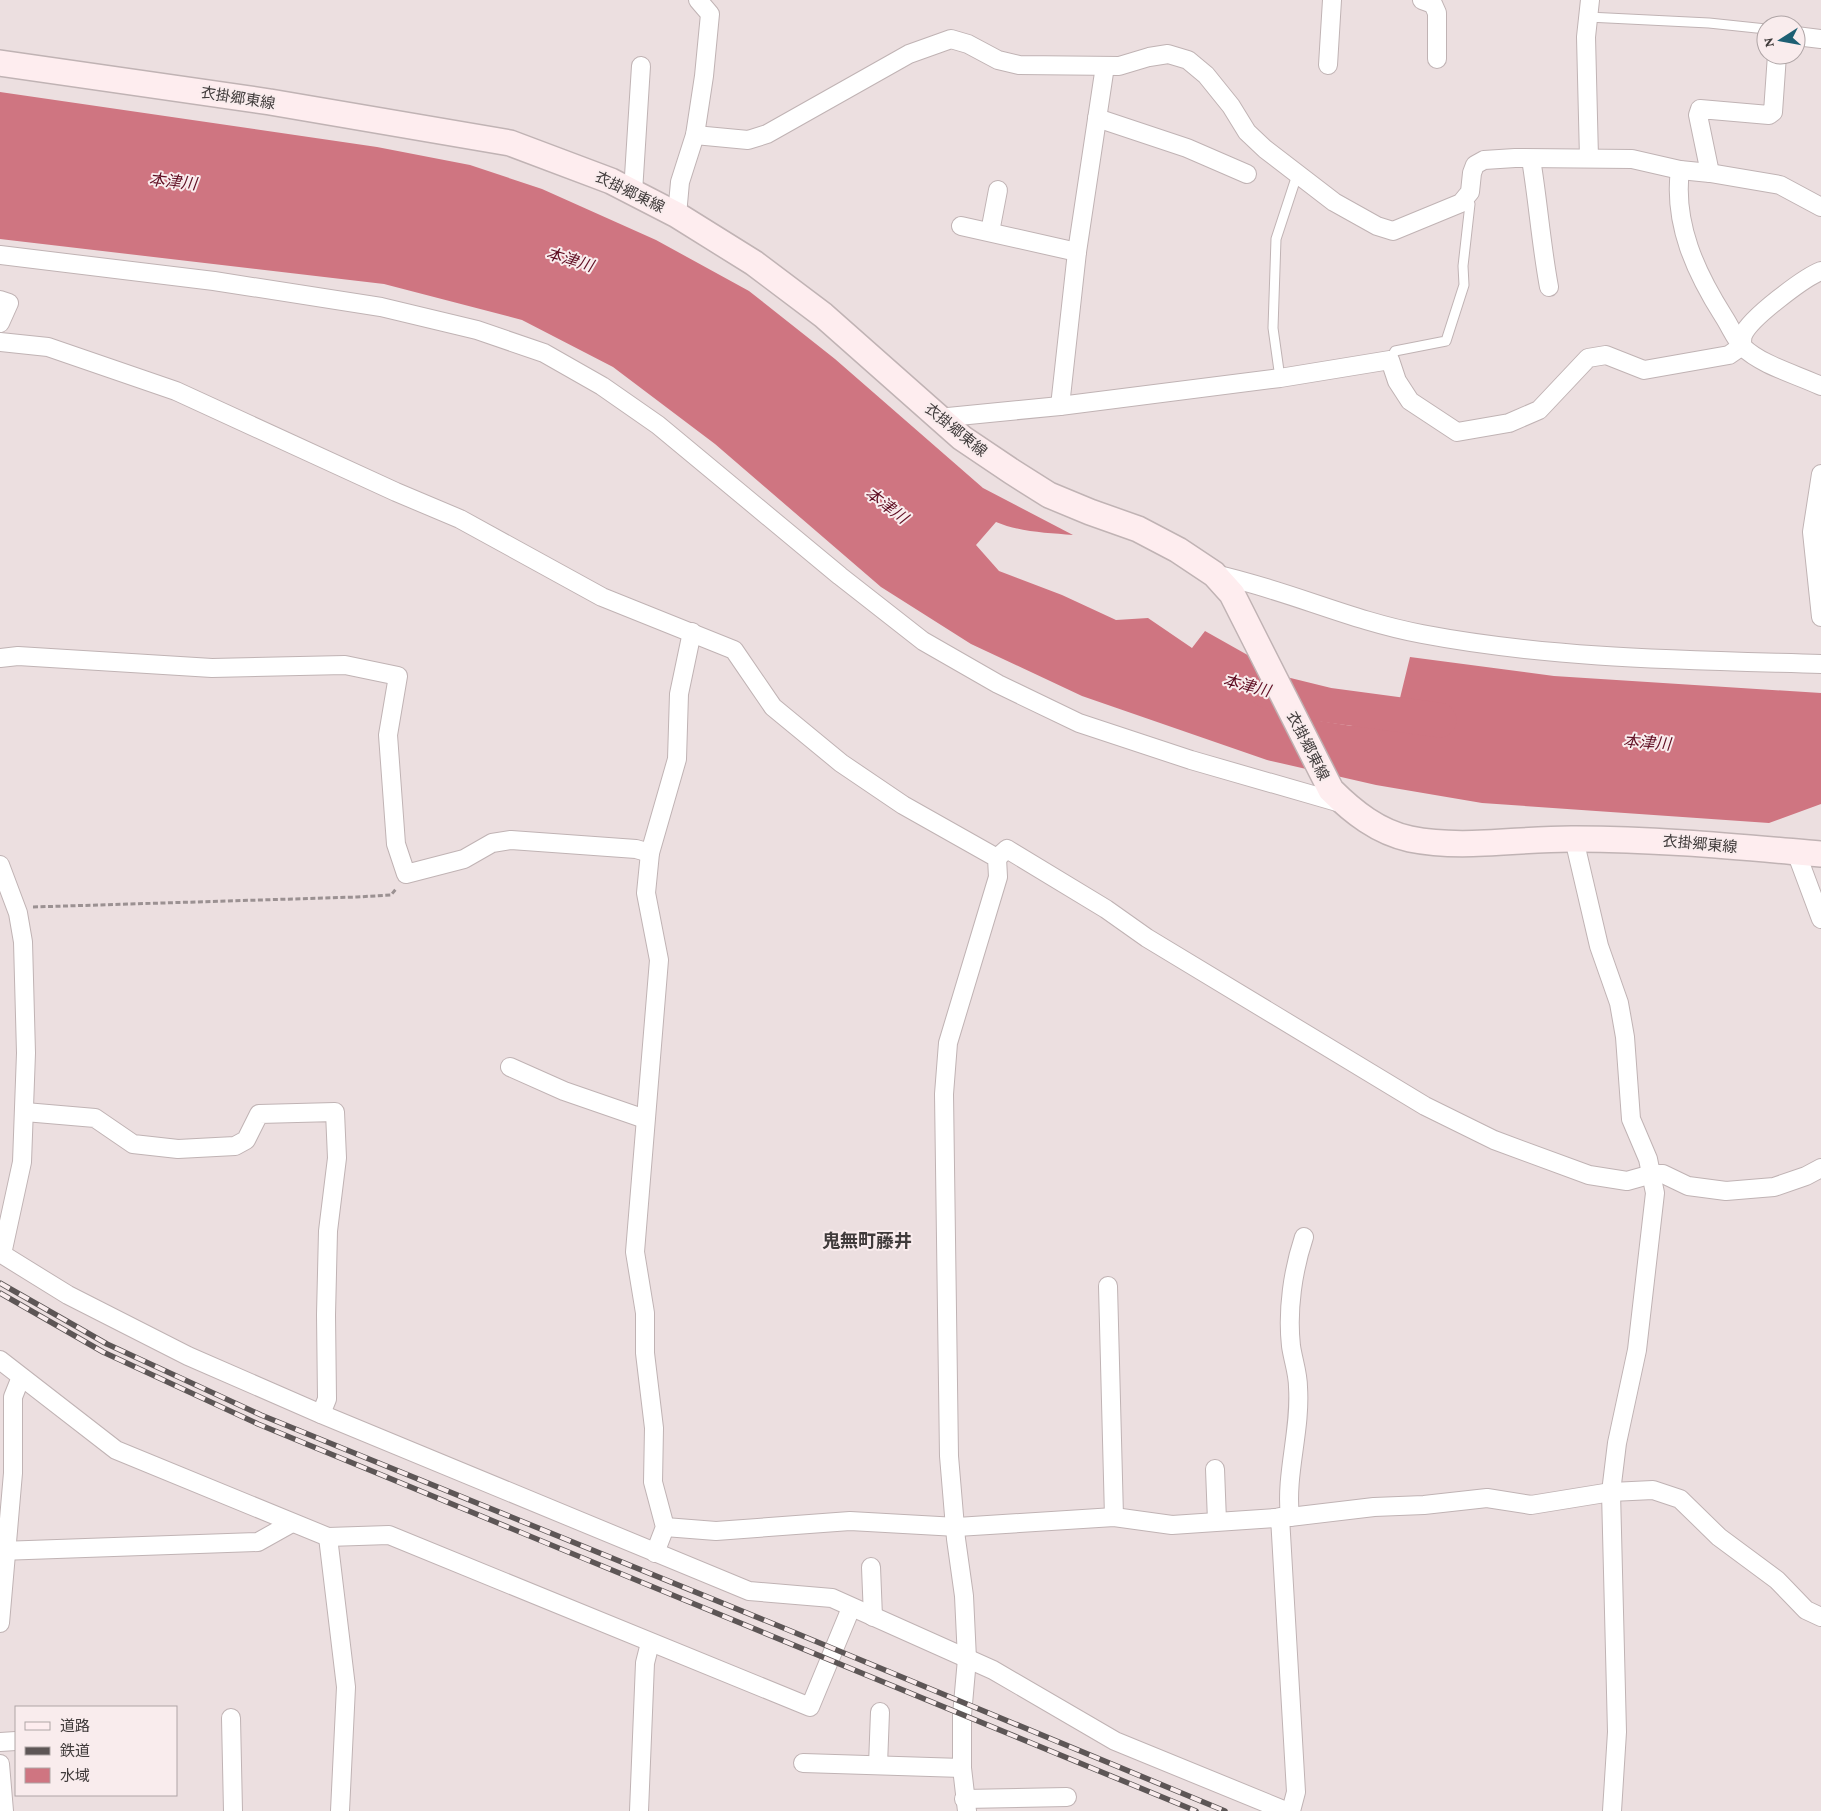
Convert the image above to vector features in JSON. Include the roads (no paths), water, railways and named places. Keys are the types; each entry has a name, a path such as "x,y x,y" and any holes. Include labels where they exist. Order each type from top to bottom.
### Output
{"main road":[{"name":"衣掛郷東線","path":"0,63 270,102 510,144 570,164 633,192 677,215 754,263 822,315 962,438 1049,494 1090,512 1138,529 1178,550 1214,574 1232,594 1338,797 1386,832 1436,843 1574,839 1646,840 1821,854"}],"street":[{"path":"677,215 680,182 695,134 704,76 710,14 698,0"},
{"path":"1328,65 1332,0"},
{"path":"1422,0 1433,4 1437,13 1437,59"},
{"path":"1589,9 1586,37 1589,158"},
{"path":"1806,37 1821,39"},
{"path":"695,134 748,140 767,134 908,54 951,39 968,44 998,60 1019,65 1119,66 1149,57 1168,54 1188,60 1206,75 1231,106 1246,132 1297,175 1334,202 1377,226 1393,231 1461,203 1470,192 1472,172 1475,165 1484,160 1531,158 1632,159 1680,170 1780,185 1821,207"},
{"path":"1710,173 1698,115 1700,109 1769,115 1773,112 1776,65"},
{"path":"633,192 641,66"},
{"path":"1060,406 1078,252 1105,66"},
{"path":"1097,118 1187,148 1247,174"},
{"path":"1531,158 1538,197 1540,238 1549,287"},
{"path":"1680,170 1679,209 1683,230 1703,283 1742,346 1758,358 1821,386"},
{"path":"990,232 998,190"},
{"path":"961,226 1078,252"},
{"path":"0,255 214,281 381,307 477,330 544,353 602,386 658,425 840,576 923,641 998,684 1079,723 1276,786 1338,797"},
{"path":"1742,346 1743,334 1756,319 1809,275 1821,271"},
{"path":"0,300 8,303 0,323"},
{"path":"0,342 48,348 176,391 396,492 460,519 602,597 734,650 773,707 841,763 902,805 997,858"},
{"path":"938,418 1060,406 1280,378 1390,360 1398,380 1410,401 1457,432 1509,423 1539,410 1588,358 1606,355 1644,370 1729,355 1742,346"},
{"path":"1821,474 1812,532 1821,616"},
{"path":"1214,574 1260,584 1419,634 1500,647 1595,654 1821,664"},
{"path":"655,1553 664,1527 653,1482 654,1428 645,1353 645,1312 636,1252 659,960 646,892 650,853 677,760 679,694 692,632"},
{"path":"0,658 18,656 212,668 346,665 398,676 388,735 396,844 406,874 464,859 492,843 512,840 636,849 650,853"},
{"path":"1574,839 1599,946 1619,1003 1625,1037 1631,1119 1648,1159 1655,1193 1638,1350 1617,1443 1611,1492 1617,1732 1612,1811"},
{"path":"997,858 1007,849 1106,909 1155,944 1417,1101 1494,1140 1589,1175 1627,1181 1652,1174 1663,1174 1688,1186 1726,1191 1774,1187 1806,1176 1821,1168"},
{"path":"1796,852 1821,919"},
{"path":"997,858 998,877 948,1043 944,1086 945,1294 949,1456 964,1596 967,1659 962,1715 962,1768 965,1805 1068,1797"},
{"path":"0,865 18,913 23,942 26,1034 22,1162 1,1254 68,1295 179,1352 321,1414 749,1591 832,1598 993,1670 1115,1741 1286,1811"},
{"path":"510,1067 564,1091 645,1119"},
{"path":"25,1112 95,1118 133,1144 178,1149 235,1146 246,1140 260,1114 335,1112 337,1158 328,1231 327,1259 327,1399 321,1414"},
{"path":"1290,1811 1296,1792 1285,1517 1295,1445 1298,1387 1291,1345 1290,1314 1297,1260 1304,1236"},
{"path":"1108,1286 1114,1517"},
{"path":"0,1360 116,1450 328,1537 389,1535 810,1707 851,1608"},
{"path":"0,1623 3,1551 13,1473 13,1397 21,1377"},
{"path":"1215,1469 1217,1521"},
{"path":"664,1527 716,1531 850,1521 957,1527 1114,1517 1172,1525 1285,1517 1374,1506 1424,1505 1487,1498 1531,1505 1611,1492 1653,1490 1680,1499 1719,1537 1777,1580 1806,1610 1821,1618"},
{"path":"3,1551 258,1542 292,1523"},
{"path":"328,1537 346,1687 340,1811"},
{"path":"871,1567 873,1617"},
{"path":"639,1811 644,1663 650,1643"},
{"path":"878,1766 880,1712"},
{"path":"232,1718 233,1811"},
{"path":"0,1742 15,1741"},
{"path":"804,1762 962,1768"},
{"path":"0,1764 4,1811"}],"lane":[{"path":"1589,9 1756,28"},
{"path":"1280,378 1273,328 1276,239 1297,175"},
{"path":"1390,360 1395,351 1446,341 1464,285 1463,266 1470,204 1466,198"}],"water":[{"path":"0,92 377,147 470,165 542,189 656,240 749,291 835,359 983,488 1073,535 1024,530 996,522 976,545 999,571 1062,595 1116,620 1148,618 1192,648 1205,631 1310,690 1320,721 1352,726 1389,720 1400,698 1410,657 1554,676 1821,693 1821,804 1769,823 1482,803 1376,785 1267,760 1082,696 971,644 881,587 715,444 613,367 522,320 384,284 0,239"}],"waterway":[{"name":"本津川","path":"1266,690 1327,705 1439,720"}],"railway":[{"path":"0,1283 107,1344 261,1415 774,1624 1225,1811"},
{"path":"0,1293 103,1352 258,1424 1196,1811"}],"district":[{"name":"鬼無町藤井","path":"867,1241"}]}
